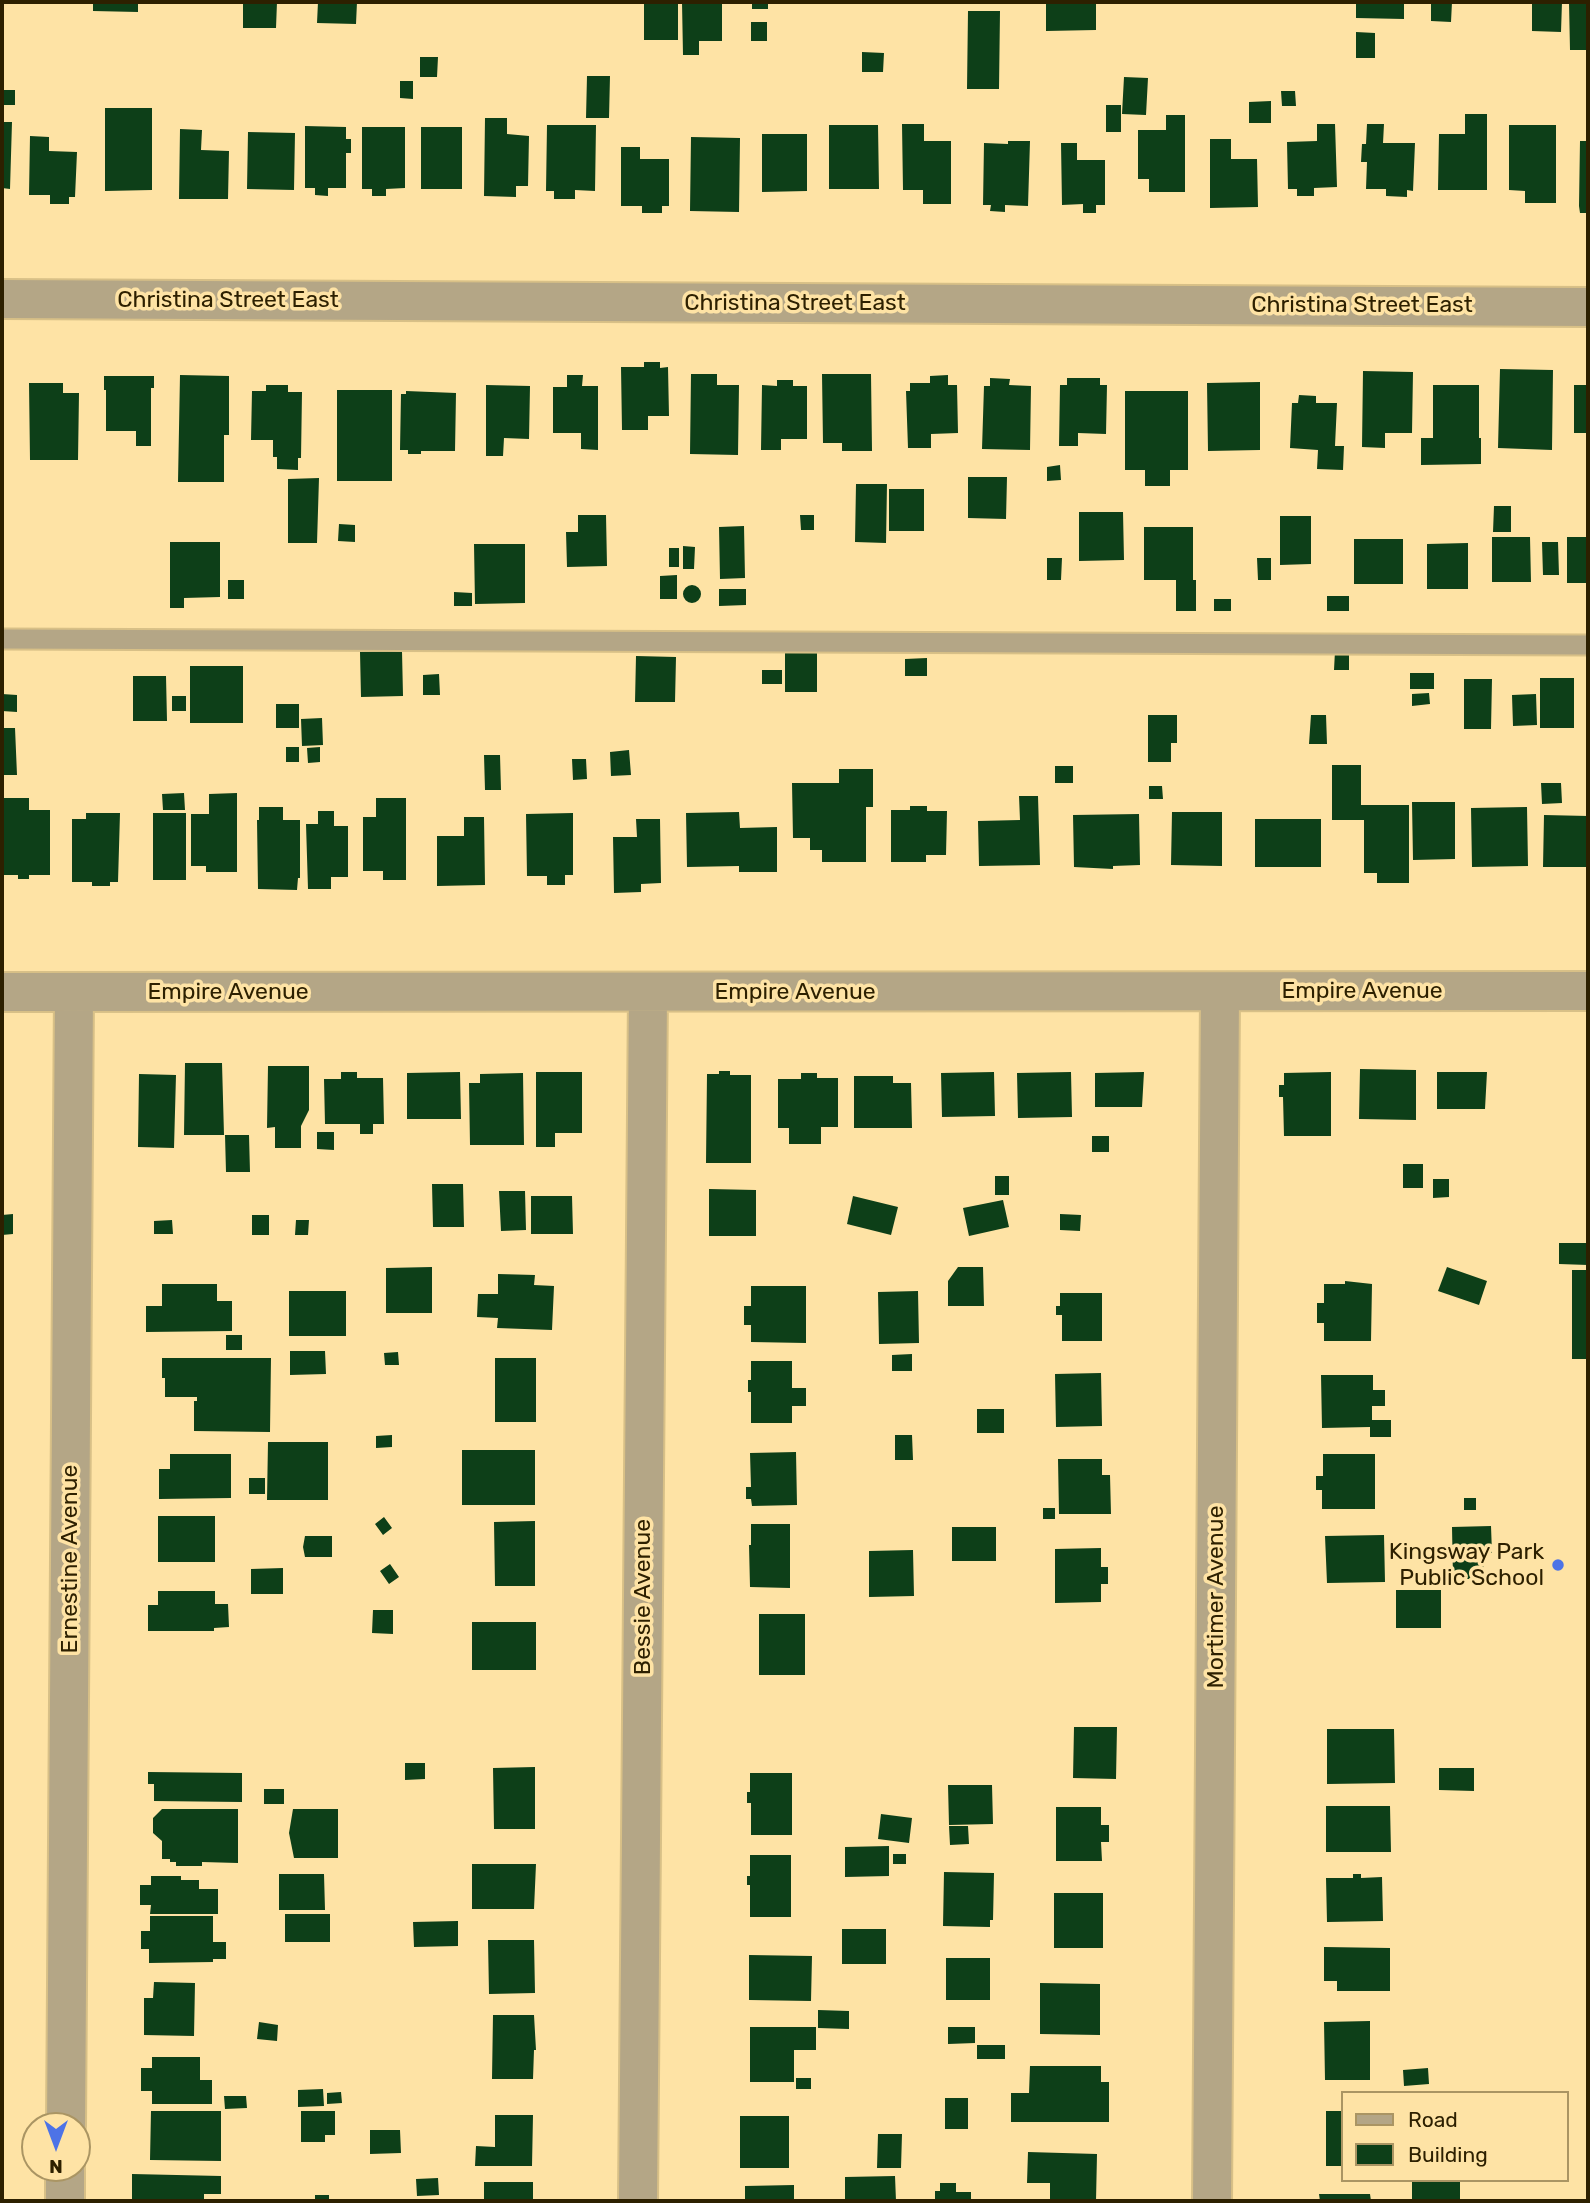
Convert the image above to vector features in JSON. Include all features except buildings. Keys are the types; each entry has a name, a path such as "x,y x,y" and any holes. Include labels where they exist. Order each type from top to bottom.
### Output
{"street":[{"name":"Christina Street East","path":"2,299 1588,307"},
{"name":"Empire Avenue","path":"2,992 1588,991"},
{"name":"Ernestine Avenue","path":"65,2112 74,992"},
{"name":"Bessie Avenue","path":"638,2201 648,992"},
{"name":"Mortimer Avenue","path":"1212,2201 1220,992"},
{"path":"65,2182 65,2201"}],"lane":[{"path":"2,639 1588,645"}],"place":[{"name":"Kingsway Park Public School","path":"1558,1565"}]}
